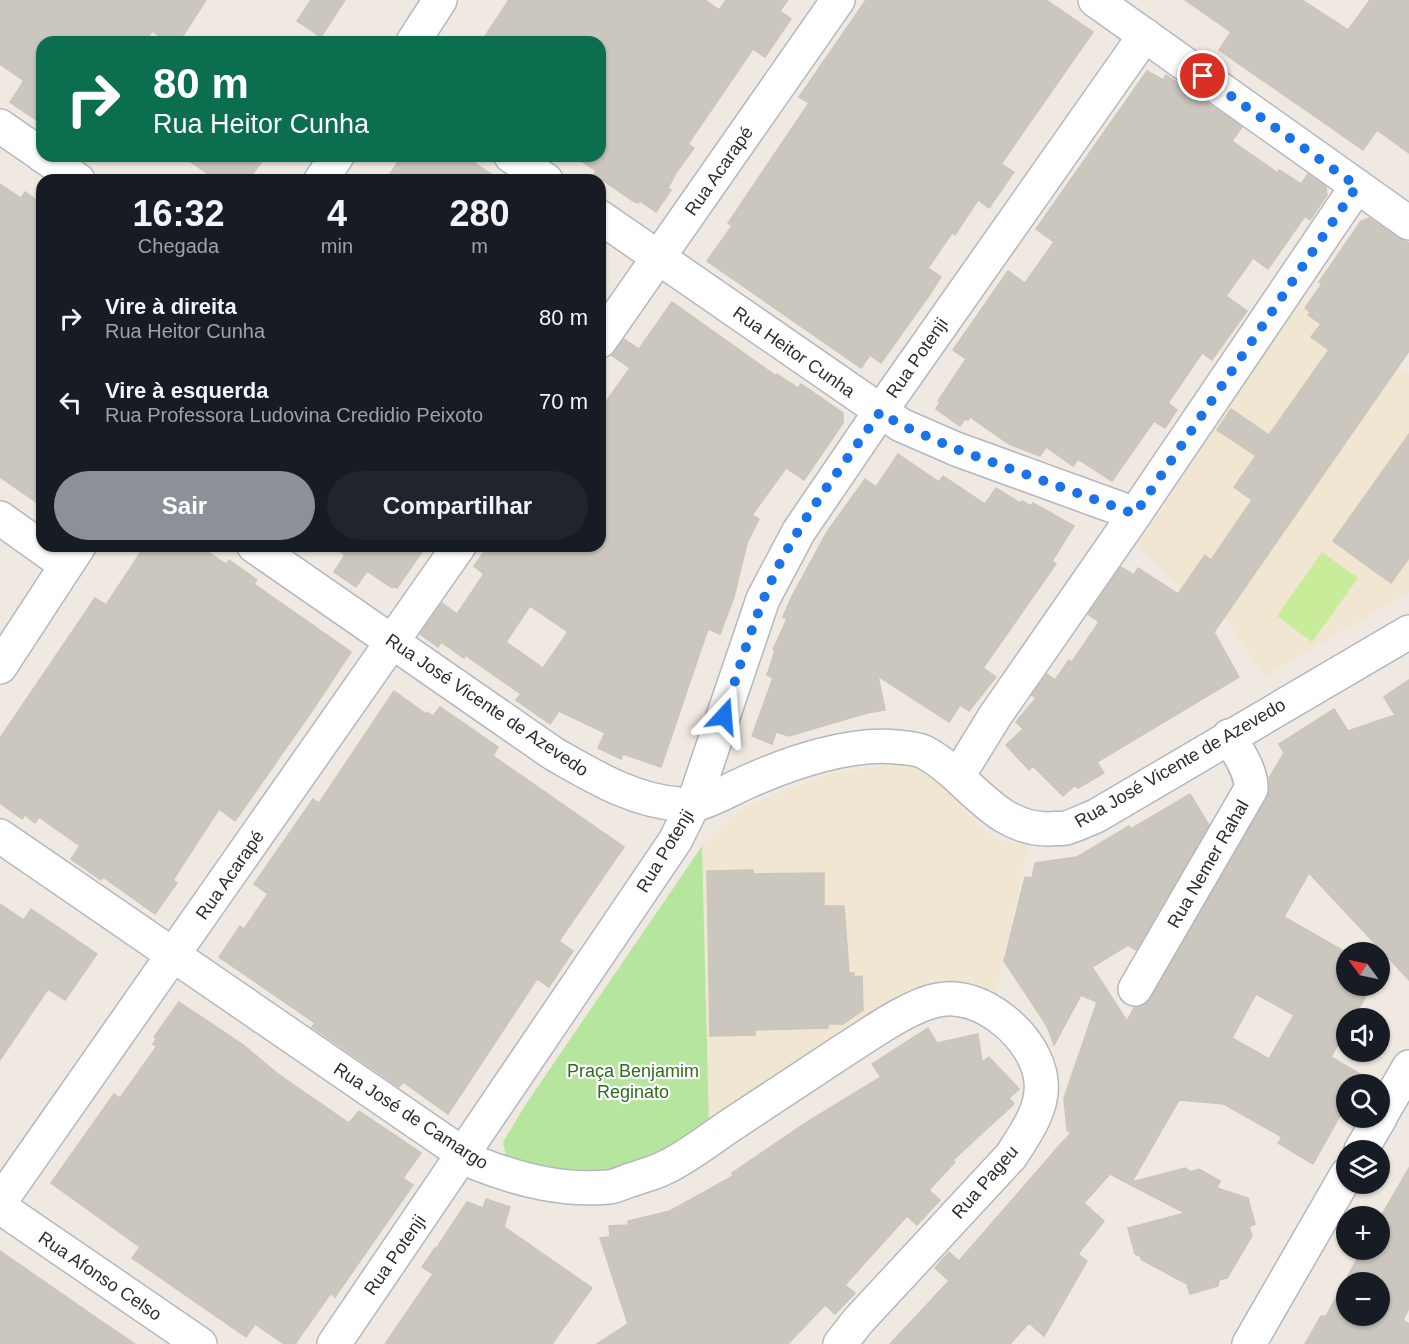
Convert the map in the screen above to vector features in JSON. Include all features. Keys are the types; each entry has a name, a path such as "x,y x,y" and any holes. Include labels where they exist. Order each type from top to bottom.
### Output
{"street":[{"path":"417,36 440,0"},
{"name":"Rua Acarapé","path":"606,332 838,0"},
{"path":"1095,0 1409,223"},
{"name":"Rua Potenji","path":"334,1344 675,841 693,805 763,599 799,531 1145,35"},
{"path":"0,127 36,151"},
{"path":"52,162 69,174"},
{"path":"520,162 537,174"},
{"path":"958,776 995,716 1357,186"},
{"name":"Rua Heitor Cunha","path":"606,221 901,425 956,449 1135,514"},
{"path":"0,518 36,536"},
{"name":"Rua José Vicente de Azevedo","path":"263,552 554,754 603,782 639,796 667,803 693,805 794,763 824,754 856,748 894,746 921,750 958,776 981,800 1006,818 1033,829 1065,828 1096,816 1409,632"},
{"name":"Rua Acarapé","path":"0,1202 455,552"},
{"path":"0,667 73,555"},
{"name":"Rua Nemer Rahal","path":"1135,989 1251,789 1252,784 1246,768 1229,736"},
{"name":"Rua José de Camargo","path":"0,836 476,1164 511,1177 556,1186 610,1187 665,1168 871,1033 917,1007 938,999 963,998 981,1006"},
{"name":"Rua Pageu","path":"840,1344 858,1321 1011,1156 1027,1132 1038,1108 1041,1081 1032,1055 1005,1021 981,1006"},
{"path":"1390,1100 1409,1067"},
{"path":"1249,1344 1336,1193"},
{"name":"Rua Afonso Celso","path":"0,1207 200,1344"}],"shaded area":[{"path":"1300,300 1409,374 1409,592 1264,677 1225,618 1177,585 1138,544"},
{"path":"895,763 917,767 934,775 951,792 970,818 993,838 1028,846 995,998 968,988 709,1127 702,846 745,806 833,773"}],"green space":[{"path":"1322,552 1358,578 1312,642 1277,616"},
{"name":"Praça Benjamim Reginato","path":"702,846 709,1127 650,1159 612,1171 585,1172 506,1157 503,1142 526,1104"}],"building":[{"path":"0,0 206,0 183,36 160,36 152,31 149,36 36,36 36,120 10,102 24,81 0,64"},
{"path":"311,0 345,0 322,36 297,21"},
{"path":"509,0 705,0 719,10 726,0 788,0 780,11 791,19 765,57 753,49 688,144 694,148 676,173 668,188 671,190 656,212 640,201 638,203 633,201 606,182 606,174 594,174 596,171 583,162 606,162 606,36 485,36"},
{"path":"866,0 1046,0 1093,32 1001,164 1014,172 989,208 978,200 955,235 952,233 928,268 941,277 930,294 881,363 870,355 861,368 707,261 732,226 728,223 809,103 799,97"},
{"path":"1185,0 1302,0 1348,30 1370,0 1409,0 1409,153 1377,130 1363,150 1219,50 1231,32"},
{"path":"1147,71 1163,80 1166,75 1242,127 1232,141 1278,173 1279,170 1301,184 1308,174 1326,187 1327,195 1310,220 1305,216 1268,269 1253,258 1226,296 1247,311 1212,360 1202,353 1168,403 1177,410 1165,428 1154,421 1112,481 1078,459 1073,466 1046,447 1040,456 1009,444 970,417 968,420 965,419 960,426 936,409 940,402 938,401 966,359 953,350 1008,271 1025,283 1054,242 1036,229"},
{"path":"191,162 262,162 252,174 208,174"},
{"path":"398,162 473,162 491,174 390,174"},
{"path":"0,184 21,198 25,192 36,200 36,502 0,477"},
{"path":"1369,218 1409,243 1409,351 1214,632 1239,677 1097,762 1104,773 1078,788 1075,785 1063,796 1033,766 1029,770 1006,745 1023,729 1016,722 1036,698 1032,695 1047,674 1055,680 1069,660 1072,662 1099,622 1088,614 1121,567 1134,575 1138,568 1178,594 1205,555 1211,560 1252,500 1234,487 1256,456 1217,430 1231,409 1269,435 1329,350 1311,337 1321,324 1308,315 1311,313 1305,308 1322,284 1319,282 1361,221"},
{"path":"672,302 776,376 777,374 798,388 801,384 843,413 843,423 804,480 786,468 752,515 759,519 747,543 734,597 720,634 708,629 661,767 623,754 621,759 598,748 605,733 559,711 550,724 516,700 521,694 465,655 464,658 441,642 438,647 420,634 442,603 457,614 484,574 474,566 484,552 606,552 606,402 630,368 611,355 624,339 639,349","holes":["530,606 568,632 543,668 506,642"]},
{"path":"1409,434 1409,558 1391,583 1333,541"},
{"path":"898,454 939,482 943,476 985,504 996,488 1020,503 1022,501 1031,506 1033,503 1074,526 1052,561 1056,564 983,668 996,677 969,711 960,705 949,722 878,676 885,710 867,713 789,736 776,732 772,744 752,736 773,678 767,675 775,651 773,650 787,619 783,617 791,598 827,532 865,479 876,487"},
{"path":"141,552 208,552 226,564 229,560 257,580 254,584 351,652 235,821 219,809 173,880 177,883 155,914 103,877 101,880 71,859 80,846 39,817 35,823 25,815 22,819 0,803 0,738 95,598 106,605"},
{"path":"341,552 422,552 397,588 393,586 392,588 367,571 356,587 334,572 345,555"},
{"path":"1409,680 1409,980 1390,960 1390,942 1373,942 1309,873 1284,917 1336,947 1336,996 1366,996 1359,1008 1336,1008 1336,1048 1331,1057 1360,1074 1336,1074 1336,1123 1313,1164 1278,1143 1282,1137 1224,1104 1179,1100 1132,1182 1185,1168 1191,1172 1199,1169 1220,1181 1217,1188 1248,1198 1255,1224 1249,1227 1252,1236 1227,1278 1219,1280 1218,1286 1190,1294 1187,1284 1135,1254 1128,1228 1185,1213 1110,1174 1084,1203 1104,1221 1078,1254 1087,1261 1044,1336 1029,1323 1010,1344 890,1344 949,1281 935,1268 949,1252 959,1261 1065,1139 1068,1142 1067,1137 1071,1133 1067,1130 1064,1098 1097,1002 1081,995 1054,1045 1047,1026 1004,961 1025,877 1032,878 1035,863 1077,857 1129,826 1131,829 1190,794 1209,825 1136,950 1128,945 1092,967 1127,1021 1134,1008 1144,1005 1151,998 1267,798 1270,788 1269,778 1284,753 1279,744 1334,709 1348,731 1395,715 1384,697","holes":["1256,994 1294,1015 1269,1059 1232,1038"]},
{"path":"394,691 426,714 427,712 433,716 440,707 498,747 493,756 624,847 559,941 573,951 549,987 537,979 448,1114 403,1082 399,1087 312,1027 315,1023 219,957 240,926 244,929 268,894 254,884 313,799 319,803"},
{"path":"753,870 753,874 824,873 824,906 844,906 849,973 854,973 854,977 862,976 863,1010 843,1024 828,1024 828,1028 755,1030 755,1035 710,1036 707,871"},
{"path":"0,904 24,920 31,909 97,954 65,1000 48,989 0,1060"},
{"path":"179,1002 242,1044 278,1074 349,1123 359,1111 421,1153 403,1178 413,1185 335,1297 331,1293 295,1344 284,1344 255,1324 246,1337 132,1258 140,1247 51,1183 114,1094 120,1098 157,1046 153,1044 157,1038 154,1037"},
{"path":"928,1028 937,1043 978,1034 982,1062 989,1057 1019,1089 1009,1098 1014,1104 953,1160 955,1162 929,1190 940,1200 917,1225 907,1216 845,1285 855,1293 835,1314 825,1305 788,1344 597,1344 628,1324 600,1238 610,1237 609,1226 628,1225 628,1221 670,1211 733,1176 732,1173 804,1124 881,1077 872,1064"},
{"path":"1409,1168 1409,1308 1403,1320 1409,1324 1409,1344 1305,1344 1321,1316 1326,1316 1336,1298 1336,1326 1390,1326 1390,1272 1350,1272 1357,1260 1390,1260 1390,1206 1387,1206"},
{"path":"486,1199 510,1207 504,1227 592,1288 552,1344 385,1344 433,1274 422,1267 467,1202 483,1208"},
{"path":"0,1251 104,1323 135,1344 0,1344"}],"route":[{"path":"724,716 763,599 778,567 799,531 880,412 901,425 956,449 1135,514 1357,186 1203,76"}]}
